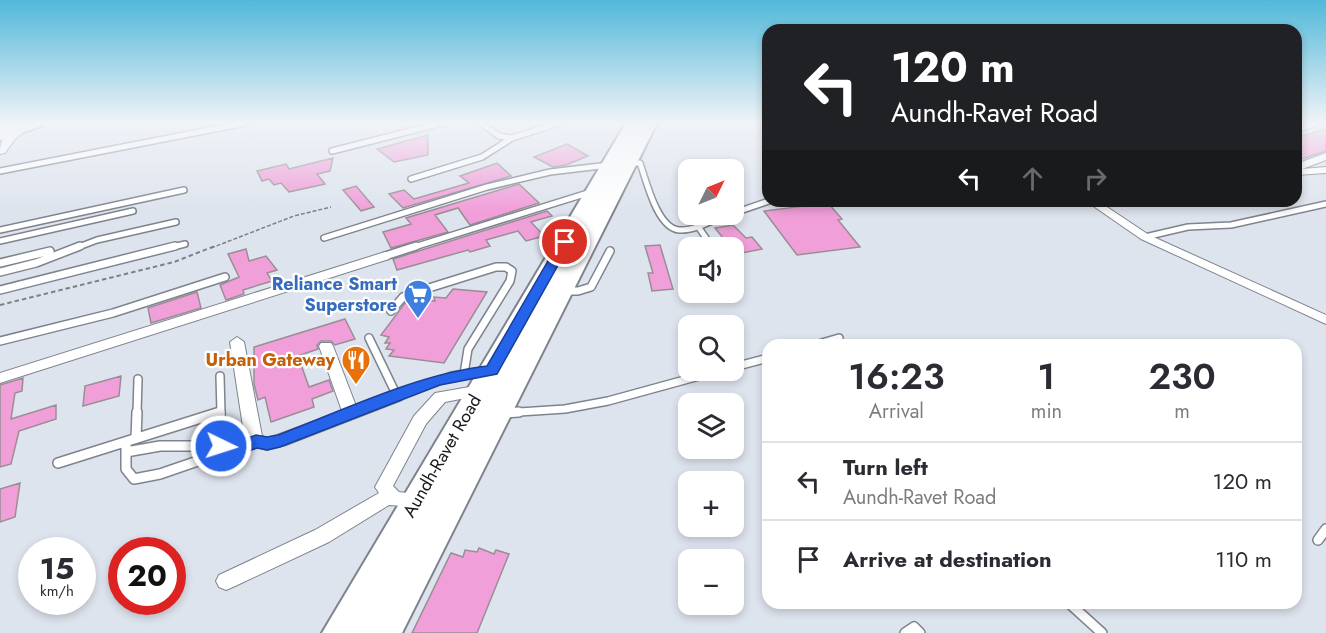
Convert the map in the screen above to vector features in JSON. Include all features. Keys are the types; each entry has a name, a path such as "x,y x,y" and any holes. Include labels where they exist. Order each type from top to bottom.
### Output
{"main road":[{"name":"Aundh-Ravet Road","path":"384,633 561,291 622,153"},
{"name":"Aundh-Ravet Road","path":"339,633 417,500 479,378 593,192 627,153"}],"street":[{"path":"1302,166 1324,157"},
{"path":"1302,172 1326,170"},
{"path":"1100,207 1145,237 1326,320"},
{"path":"0,378 385,256"},
{"path":"237,342 252,433 256,441 267,444 280,441 397,396"},
{"path":"326,346 351,414"},
{"path":"417,500 394,500 384,487 420,420 440,397 479,378"},
{"path":"226,581 322,536 390,495"}],"lane":[{"path":"0,171 94,153"},
{"path":"411,179 491,153"},
{"path":"362,633 625,153"},
{"path":"324,238 495,185 550,172 618,164 640,164 665,225 678,230 697,225 705,237"},
{"path":"0,230 184,190"},
{"path":"385,256 593,192"},
{"path":"744,210 762,203"},
{"path":"1145,237 1188,227 1231,225 1326,204"},
{"path":"0,241 133,211"},
{"path":"0,272 36,263 97,240 176,222"},
{"path":"0,290 184,244"},
{"path":"0,263 50,251"},
{"path":"561,291 578,291 591,287 610,251"},
{"path":"369,338 397,396 435,381 479,378 468,349 510,281 512,271 506,267 496,267 416,292 403,297 391,311"},
{"path":"0,340 129,310 225,277"},
{"path":"744,364 762,360"},
{"path":"220,376 221,450"},
{"path":"136,438 138,379"},
{"path":"497,414 565,409 608,401 681,381"},
{"path":"58,463 220,412"},
{"path":"126,442 126,469 134,479 145,478 221,450 256,441"},
{"path":"126,452 160,446 221,450"},
{"path":"1318,540 1326,529"},
{"path":"1076,609 1102,633"},
{"path":"905,633 914,627 920,633"}],"building":[{"path":"382,153 428,153 428,155 394,162"},
{"path":"545,153 582,153 588,156 566,165 553,167 534,157"},
{"path":"1302,153 1321,153 1302,159"},
{"path":"333,158 330,171 317,174 325,184 289,192 281,183 274,185 269,179 262,181 257,171 286,164 289,169"},
{"path":"497,163 511,176 403,208 389,194 404,190 414,199 469,183 460,176"},
{"path":"519,184 539,203 470,225 458,208 435,215 448,232 391,248 383,232 411,224 406,218"},
{"path":"356,186 374,207 361,211 343,190"},
{"path":"796,207 832,207 842,219 838,220 860,247 797,255 764,211"},
{"path":"547,211 552,216 531,222 544,236 526,241 518,231 486,240 490,246 397,270 393,259"},
{"path":"733,225 746,238 752,237 762,249 744,253 744,237 722,237 715,228"},
{"path":"660,245 673,289 652,291 648,273 653,273 645,246"},
{"path":"246,249 249,261 266,256 277,270 267,273 272,281 243,290 244,294 226,300 220,285 239,277 228,254"},
{"path":"453,289 487,292 444,363 389,356 394,350 386,349 390,343 385,343 389,337 381,335 405,303 418,305 422,299 435,301 434,297 446,298"},
{"path":"197,292 201,308 151,323 148,308"},
{"path":"345,319 355,339 335,345 331,341 321,341 317,345 318,349 298,356 309,387 329,380 333,391 312,399 314,407 271,422 265,397 258,400 254,384 254,347"},
{"path":"121,376 119,396 83,406 85,386"},
{"path":"23,378 22,391 15,393 11,419 56,405 56,419 19,431 11,464 0,467 0,385"},
{"path":"20,483 15,517 0,522 0,489"},
{"path":"479,548 494,554 496,550 509,554 477,633 412,633 451,553 463,557 465,550 477,552"}],"place":[{"name":"Reliance Smart Superstore","path":"418,320"},
{"name":"Urban Gateway","path":"356,386"}],"route":[{"path":"221,446 221,455 256,441 267,444 280,441 435,381 492,370 565,242"}]}
